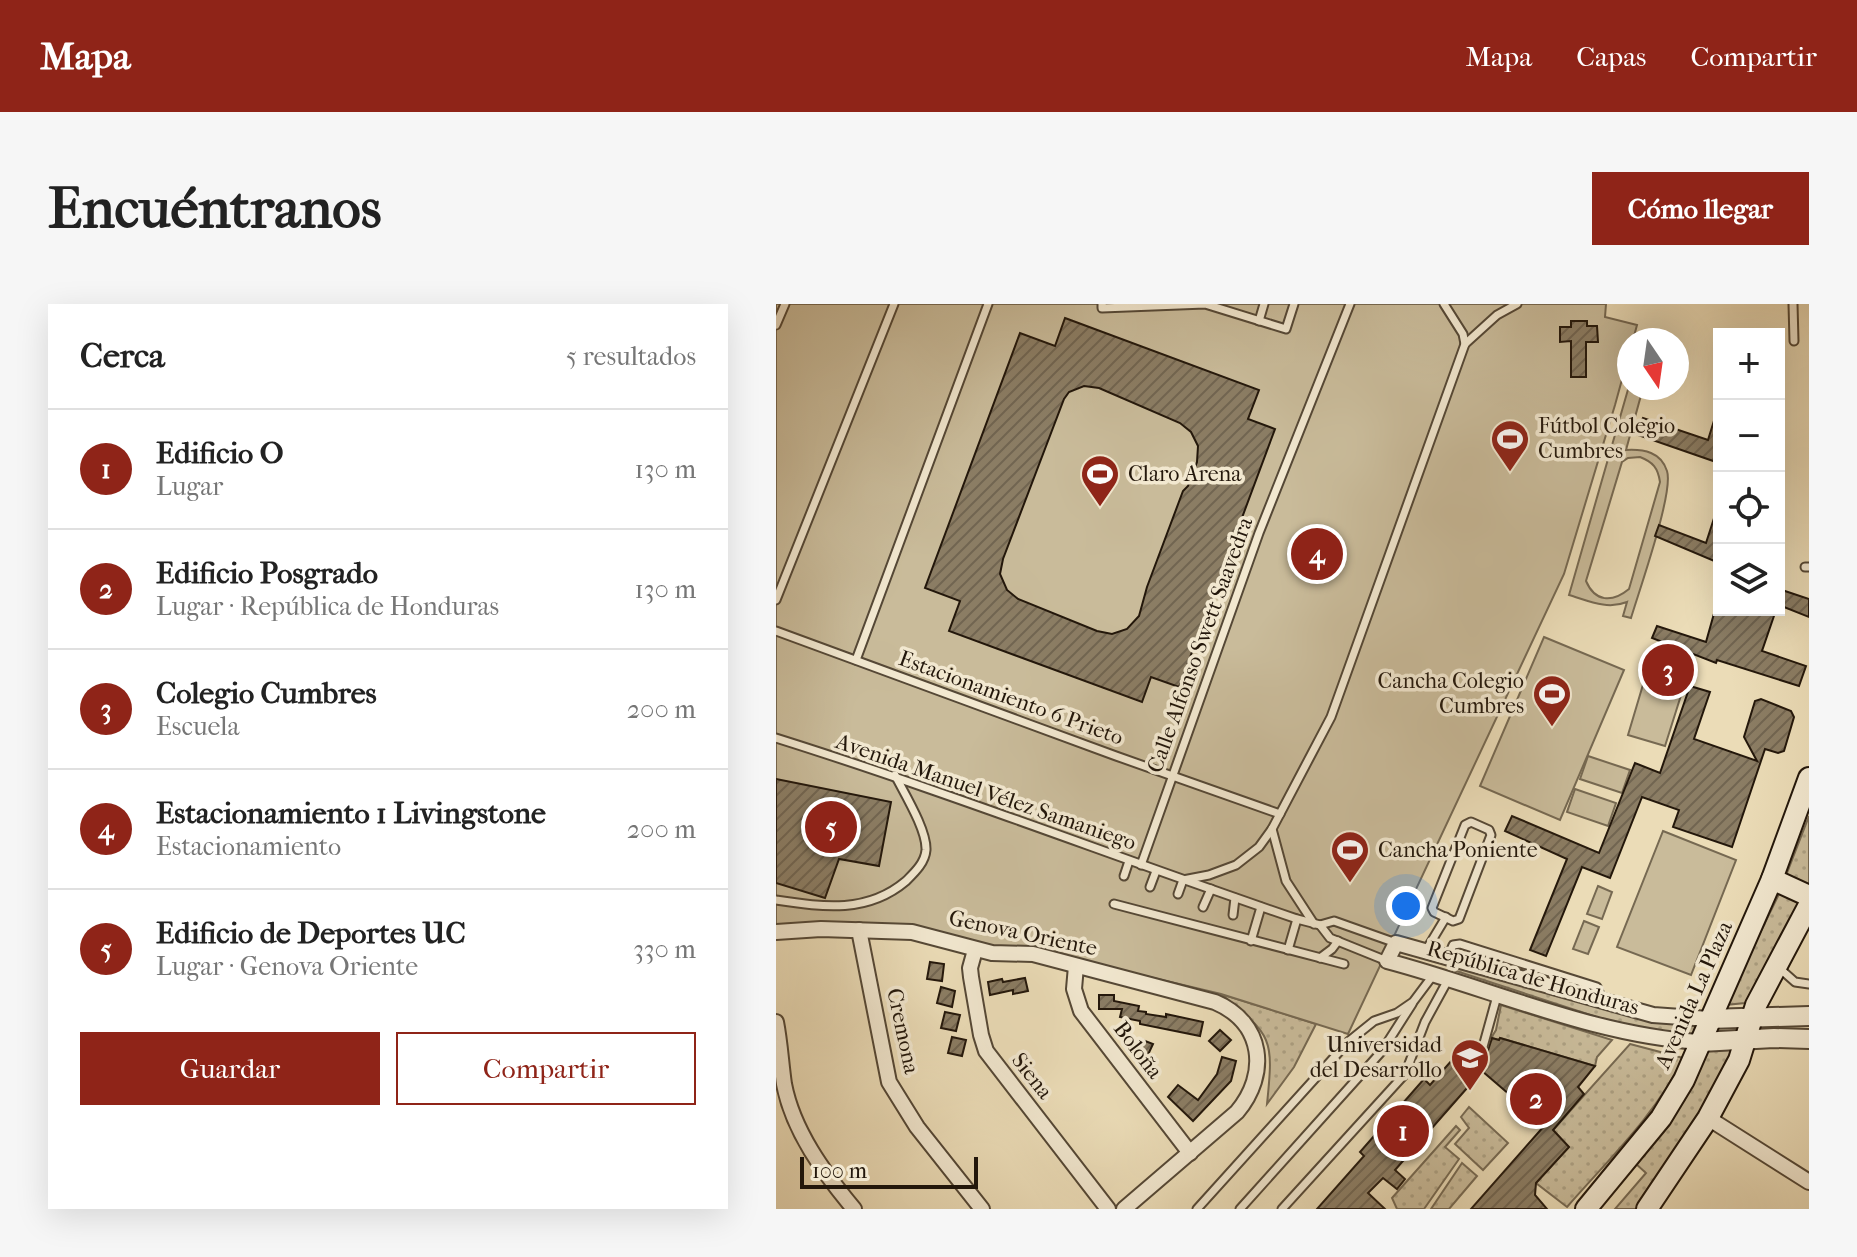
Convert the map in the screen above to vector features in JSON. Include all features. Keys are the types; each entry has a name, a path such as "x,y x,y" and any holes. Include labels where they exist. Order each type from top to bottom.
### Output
{"main road":[{"name":"Avenida La Plaza","path":"1586,1209 1661,1118 1684,1080 1772,879 1809,778"},
{"path":"1772,879 1809,896"},
{"path":"1647,1209 1708,1118 1739,1060 1751,1017 1809,905"}],"street":[{"name":"Cremona","path":"859,930 889,1082 917,1127 982,1209"},
{"name":"Genova Oriente","path":"776,932 912,932 975,950 1033,954 1215,1002 1232,1012 1247,1028 1256,1046 1258,1057 1253,1088 1237,1112 1190,1153"},
{"name":"República de Honduras","path":"1396,943 1653,1015 1709,1019 1809,1016"},
{"path":"1387,961 1396,943"},
{"name":"Siena","path":"975,950 970,968 986,1051 1108,1209"},
{"path":"1442,976 1447,958"},
{"name":"República de Honduras","path":"1387,961 1625,1033 1669,1041 1809,1039"},
{"name":"Boloña","path":"1076,966 1074,989 1081,1011 1190,1153"},
{"path":"776,1022 784,1083 799,1127 828,1175 854,1209"},
{"path":"1708,1118 1809,1182"},
{"path":"1124,1209 1190,1153"}],"lane":[{"path":"776,325 785,304"},
{"path":"776,600 894,304"},
{"path":"856,660 988,304"},
{"path":"1102,304 1102,308 1205,304 1286,329 1294,304"},
{"path":"1259,321 1264,304"},
{"name":"Calle Alfonso Swett Saavedra","path":"1141,865 1259,533 1350,304"},
{"path":"1444,304 1463,334 1465,344"},
{"path":"1178,894 1183,880 1236,865 1259,847 1272,829 1331,717 1465,344 1497,315 1517,304"},
{"path":"1793,304 1794,341"},
{"name":"Estacionamiento 6 Prieto","path":"776,631 1280,814"},
{"name":"Avenida Manuel Vélez Samaniego","path":"776,738 895,775 1297,919 1317,925 1334,921 1396,943"},
{"path":"776,900 829,908 865,904 894,891 918,870 926,850 918,820 895,775"},
{"path":"1471,822 1489,830 1491,835 1459,919 1456,921 1446,917 1432,908 1465,825 1471,822"},
{"path":"1272,829 1286,881 1317,925 1330,938 1387,961"},
{"path":"1124,876 1129,861"},
{"path":"1150,887 1156,871"},
{"path":"1203,907 1211,889"},
{"path":"1233,915 1235,898"},
{"path":"1114,904 1344,964"},
{"path":"1251,941 1261,907"},
{"path":"1425,952 1446,917"},
{"path":"1288,950 1297,919"},
{"path":"1320,958 1338,941"},
{"path":"1777,966 1795,982 1809,984"},
{"path":"1197,1209 1358,1033 1374,1021 1397,1013 1442,976"},
{"path":"1282,1209 1405,1074 1442,976"},
{"path":"1481,1054 1498,994"},
{"path":"1240,1209 1382,1051 1413,1002"}],"shaded area":[{"path":"776,304 1606,304 1605,317 1637,325 1636,328 1617,328 1617,398 1564,574 1348,1034 1221,994 1078,960 993,950 952,936 776,928"},
{"path":"1625,400 1640,400 1626,450 1645,451 1656,456 1667,471 1661,520 1631,618 1623,616 1627,602 1605,605 1569,595","holes":["1640,457 1652,463 1660,482 1629,589 1616,597 1604,598 1594,593 1586,581 1622,462"]},
{"name":"Cancha Colegio Cumbres","path":"1544,637 1624,670 1560,820 1480,786"},
{"path":"1645,678 1683,689 1665,746 1628,735"},
{"path":"1588,756 1630,770 1622,793 1580,779"},
{"path":"1575,789 1616,803 1608,826 1567,812"},
{"path":"1809,816 1809,890 1745,1003 1725,1005 1778,896"},
{"path":"1663,831 1736,860 1691,975 1617,947"},
{"path":"1598,886 1612,892 1602,919 1587,914"},
{"path":"1584,921 1599,927 1588,954 1573,949"},
{"path":"1452,964 1630,1016 1700,1027 1696,1037 1618,1024 1453,970"},
{"path":"1221,994 1316,1024 1294,1067 1267,1104 1270,1064 1266,1040 1251,1019"},
{"path":"1501,1005 1612,1040 1597,1057 1595,1066 1491,1038 1496,1030"},
{"path":"1630,1044 1683,1058 1645,1118 1567,1207 1536,1183 1569,1147 1553,1130"},
{"path":"1739,1045 1710,1103 1641,1209 1615,1209 1646,1173 1634,1162 1707,1048"},
{"path":"1469,1107 1508,1143 1483,1170 1455,1144 1469,1128 1461,1117"},
{"path":"1456,1126 1460,1130 1445,1147 1459,1159 1424,1209 1397,1209 1392,1198"},
{"path":"1462,1163 1477,1176 1449,1209 1431,1209"}],"building":[{"name":"Claro Arena","path":"1065,318 1259,390 1248,419 1275,429 1179,687 1151,677 1142,702 949,631 960,601 925,588 1020,333 1055,346","holes":["1084,386 1099,388 1180,423 1191,432 1198,446 1197,462 1183,491 1139,616 1127,629 1112,634 1097,631 1018,599 1007,590 1000,574 1064,399 1069,392"]},
{"path":"1571,321 1587,321 1587,326 1597,326 1598,342 1586,342 1586,377 1571,377 1571,341 1560,342 1560,327 1571,327"},
{"path":"1643,418 1708,440 1713,424 1713,461 1635,434"},
{"path":"1713,521 1713,560 1655,536 1659,525 1706,543"},
{"path":"1785,591 1809,599 1809,617 1785,607"},
{"path":"1713,616 1774,616 1762,651 1806,666 1799,686 1717,660 1716,663 1652,638 1657,626 1706,642"},
{"path":"1690,686 1710,692 1694,739 1757,761 1744,737 1755,701 1761,699 1791,711 1794,717 1784,751 1778,753 1765,749 1732,847 1673,827 1679,810 1642,797 1610,878 1582,867 1546,956 1530,950 1567,859 1505,831 1512,816 1599,853 1635,763 1660,773"},
{"path":"776,779 891,802 879,866 839,859 825,898 776,883"},
{"path":"930,962 944,964 942,981 927,979"},
{"path":"1025,978 1028,991 1013,994 1013,990 990,995 988,982"},
{"path":"941,987 955,991 952,1007 937,1003"},
{"path":"1099,995 1114,995 1114,1001 1139,1006 1138,1011 1146,1014 1166,1017 1166,1014 1203,1022 1200,1036 1140,1024 1140,1021 1120,1017 1122,1009 1099,1009"},
{"path":"945,1012 960,1015 956,1031 941,1028"},
{"path":"1220,1030 1231,1040 1220,1051 1209,1041"},
{"path":"952,1037 966,1040 962,1056 948,1053"},
{"path":"1492,1038 1595,1066 1578,1087 1584,1094 1553,1130 1569,1147 1536,1183 1535,1195 1547,1209 1471,1209 1545,1125 1482,1071 1395,1170 1405,1179 1397,1189 1383,1178 1368,1193 1385,1209 1317,1209 1364,1156 1360,1152 1424,1079 1430,1085 1461,1050 1482,1069"},
{"path":"1140,1039 1153,1044 1146,1059 1133,1053"},
{"path":"1222,1057 1236,1061 1231,1081 1193,1121 1168,1097 1178,1085 1198,1100 1217,1074"}],"place":[{"name":"Fútbol Colegio Cumbres","path":"1510,473"},
{"name":"Claro Arena","path":"1100,508"},
{"name":"Estacionamiento 1 Livingstone","path":"1317,554"},
{"name":"Colegio Cumbres","path":"1668,670"},
{"name":"Cancha Colegio Cumbres","path":"1552,728"},
{"name":"Edificio de Deportes UC","path":"831,827"},
{"name":"Cancha Poniente","path":"1350,884"},
{"name":"Universidad del Desarrollo","path":"1470,1092"},
{"name":"Edificio Posgrado","path":"1536,1099"},
{"name":"Edificio O","path":"1403,1131"}]}
